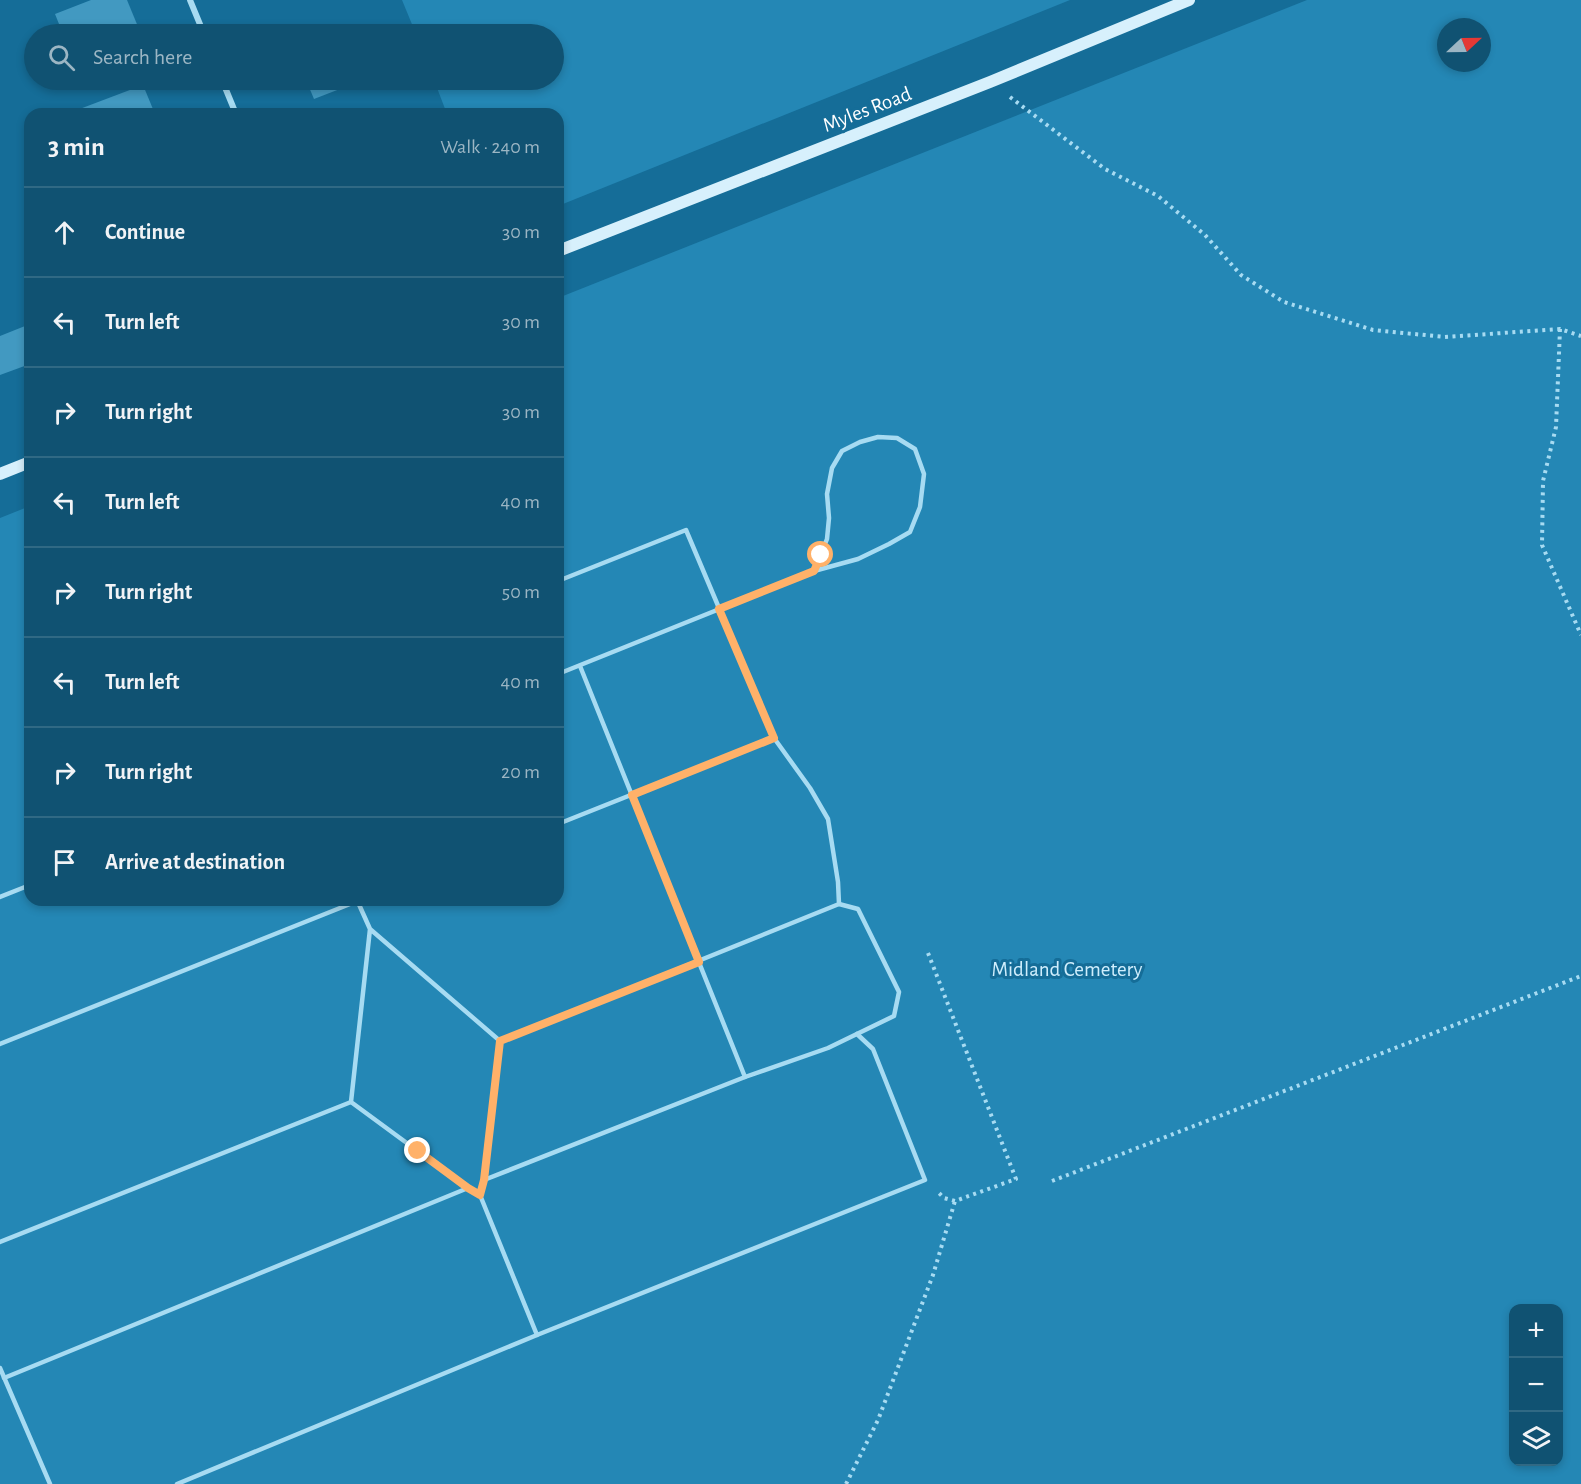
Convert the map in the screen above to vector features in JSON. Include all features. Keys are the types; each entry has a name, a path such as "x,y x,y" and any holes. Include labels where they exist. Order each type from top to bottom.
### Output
{"street":[{"path":"190,0 200,24"},
{"name":"Myles Road","path":"564,249 990,82 1189,0"},
{"path":"226,90 234,108"},
{"path":"0,474 24,464"}],"lane":[{"path":"564,673 814,571 858,559 910,532 920,507 924,474 915,449 897,438 878,437 860,442 842,451 832,468 827,494 829,518 827,539 814,571"},
{"path":"564,579 686,530 774,738 810,788 828,819 838,882 839,904"},
{"path":"580,666 745,1077"},
{"path":"564,822 774,738"},
{"path":"0,897 24,887"},
{"path":"484,1180 745,1077 828,1048 894,1017 900,992 858,909 839,904 500,1041"},
{"path":"0,1044 343,906"},
{"path":"361,906 370,928 500,1041"},
{"path":"351,1102 370,928"},
{"path":"177,1484 537,1335 925,1180 873,1049 856,1034"},
{"path":"500,1041 484,1180 480,1195 537,1335"},
{"path":"351,1102 480,1195"},
{"path":"0,1242 351,1102"},
{"path":"4,1378 468,1188"},
{"path":"0,1368 50,1484"}],"path":[{"path":"990,82 1105,169 1158,196 1205,235 1241,274 1284,302 1373,330 1445,337 1560,329 1581,336"},
{"path":"1560,329 1556,427 1543,481 1542,545 1581,634"},
{"path":"925,1180 944,1198 955,1201 1016,1179 928,953"},
{"path":"1052,1182 1581,976"},
{"path":"846,1484 878,1420 933,1275 955,1201"}],"green space":[{"path":"402,0 1070,0 564,204 564,108 445,108 438,90 564,90 564,24 412,24"},
{"name":"Midland Cemetery","path":"1307,0 1581,0 1581,1484 0,1484 0,518 24,508 24,906 564,906 564,296"}],"building":[{"path":"91,0 127,0 137,24 59,24 55,14"},
{"path":"130,90 145,90 153,108 82,108"},
{"path":"310,90 337,90 314,99"},
{"path":"24,326 24,366 0,375 0,336"}],"route":[{"path":"418,1151 480,1195 484,1180 500,1041 699,962 632,795 774,738 719,609 814,571 821,555"}]}
